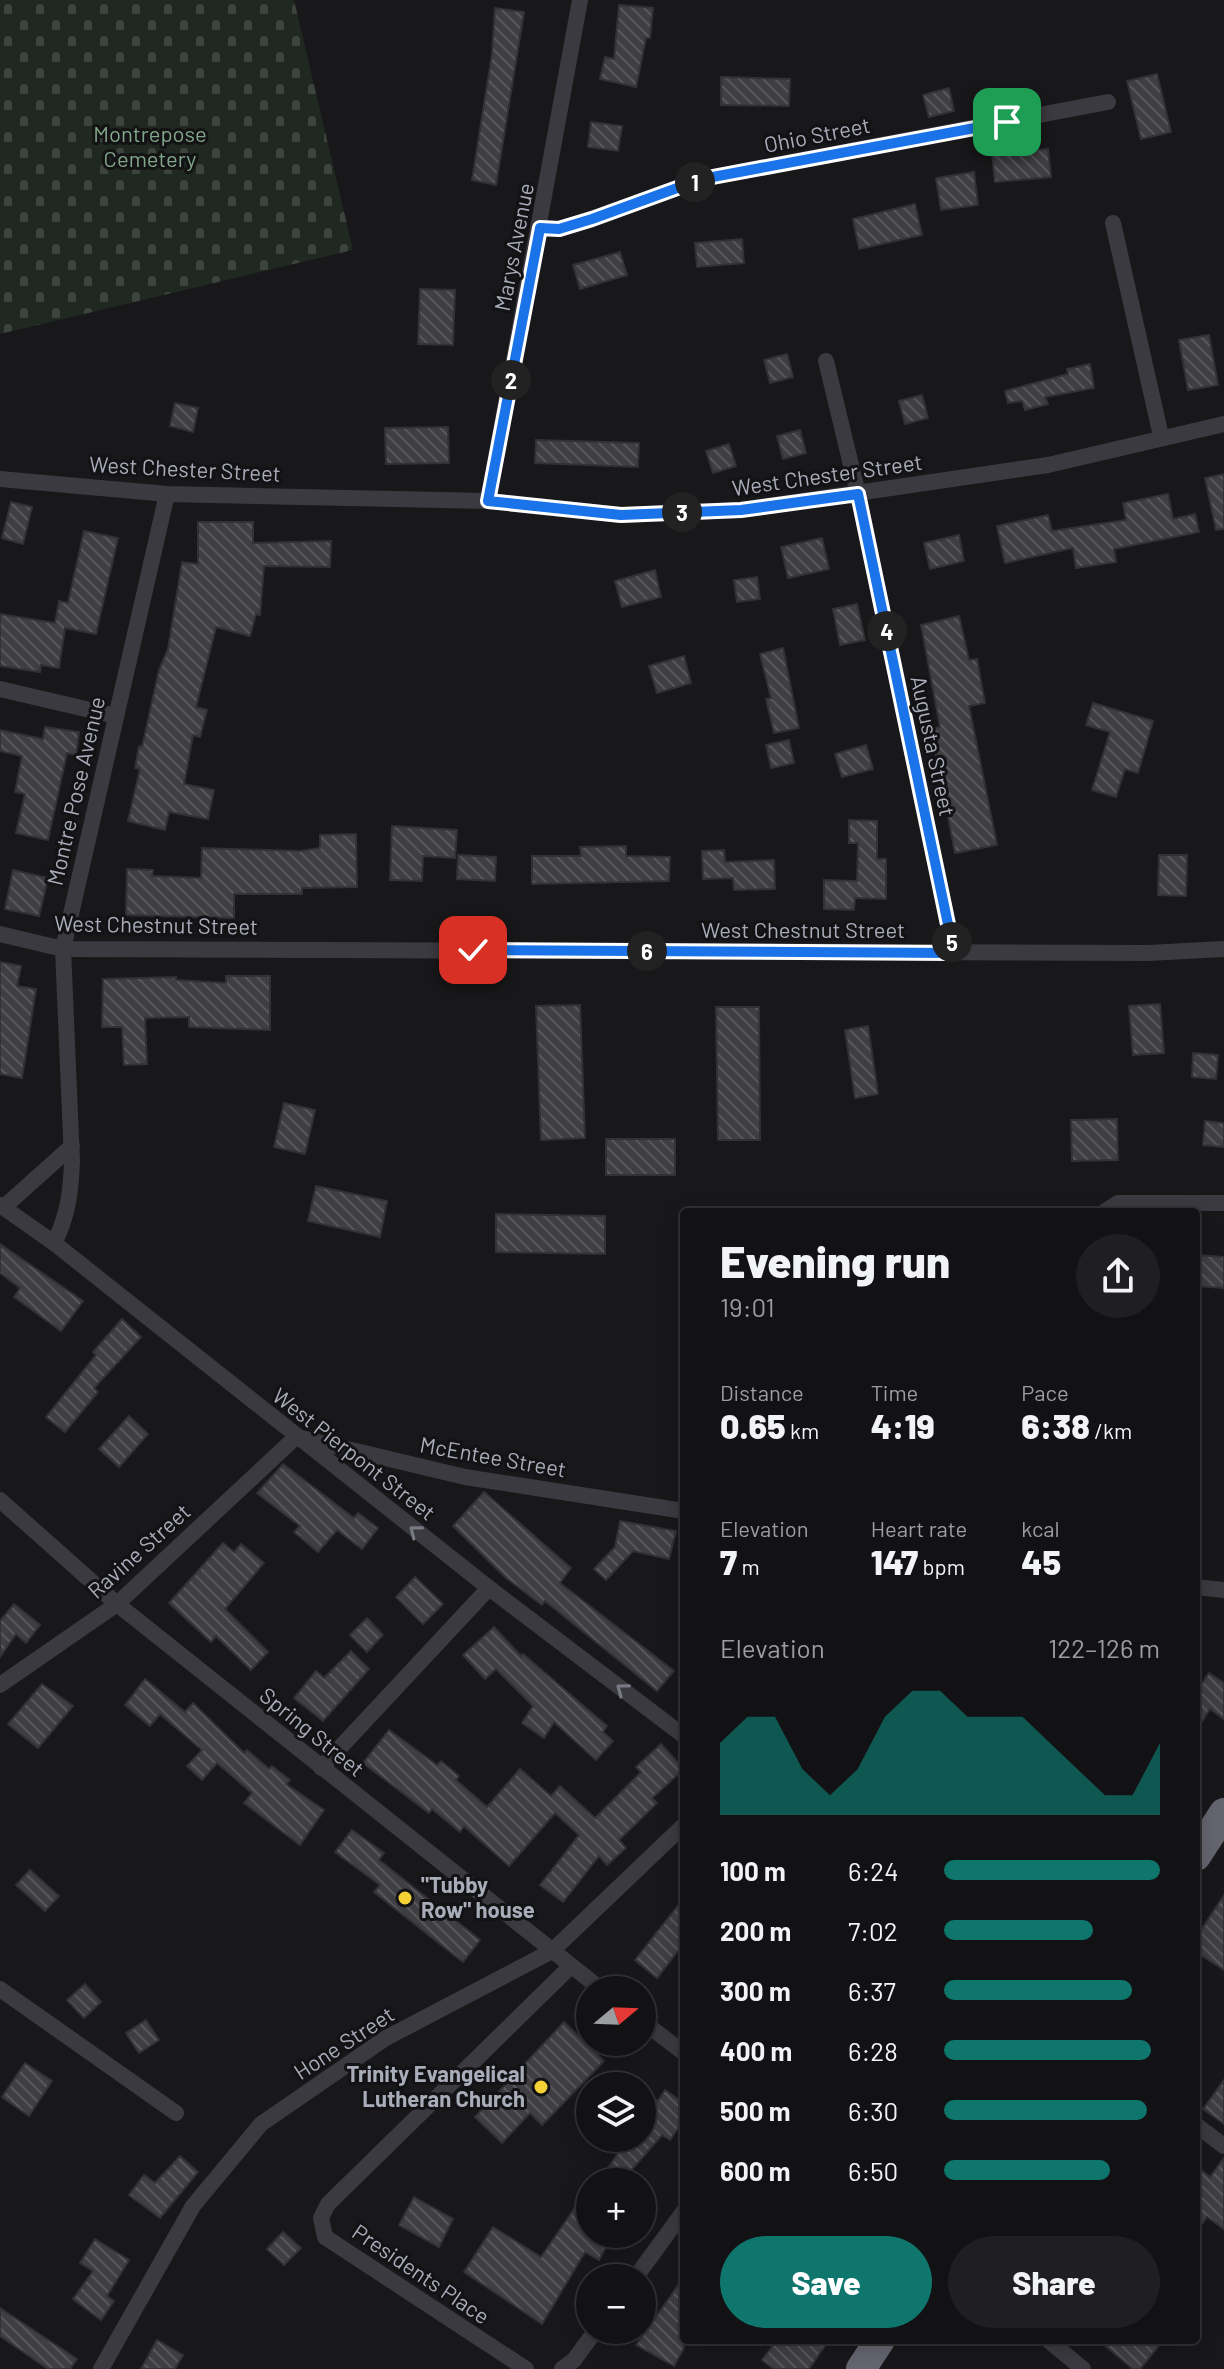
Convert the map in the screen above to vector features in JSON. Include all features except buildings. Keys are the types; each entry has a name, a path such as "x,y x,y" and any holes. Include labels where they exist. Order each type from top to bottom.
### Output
{"highway":[{"path":"1200,1850 1224,1813"},
{"path":"861,2369 877,2344"}],"street":[{"name":"Marys Avenue","path":"488,501 580,0"},
{"name":"Ohio Street","path":"540,228 559,229 702,179 1108,102"},
{"path":"1113,223 1161,436"},
{"name":"Augusta Street","path":"826,361 858,494 954,953"},
{"name":"West Chester Street","path":"0,479 167,494 488,501 621,515 741,510 1048,465 1161,436 1224,424"},
{"name":"Montre Pose Avenue","path":"54,1243 71,1196 72,1146 63,949 167,494"},
{"path":"0,689 116,716"},
{"name":"West Chestnut Street","path":"0,934 63,949 954,953 1224,949"},
{"path":"2,1206 72,1146"},
{"path":"1110,1208 1118,1203 1224,1203"},
{"name":"West Pierpont Street","path":"2,1206 54,1243 489,1588 680,1733"},
{"name":"McEntee Street","path":"296,1437 465,1477 680,1510"},
{"name":"Ravine Street","path":"0,1685 117,1604 296,1437"},
{"name":"Spring Street","path":"0,1500 117,1604 584,1976"},
{"path":"1200,1587 1224,1590"},
{"path":"321,1768 489,1588"},
{"name":"Hone Street","path":"101,2369 193,2206 261,2124 386,2038 552,1951 680,1829"},
{"name":"Presidents Place","path":"526,2369 325,2237 321,2218 328,2204 398,2132 571,1966"},
{"path":"0,1989 176,2113"},
{"path":"656,2032 680,2050"},
{"path":"1200,2128 1224,2146"},
{"path":"645,2264 680,2216"},
{"path":"562,2369 574,2360 586,2344"},
{"path":"1053,2344 1083,2369"}],"green space":[{"name":"Montrepose Cemetery","path":"0,0 294,0 353,250 0,334"}],"place":[{"name":"\"Tubby Row\" house","path":"405,1898"},
{"name":"Trinity Evangelical Lutheran Church","path":"541,2087"}],"route":[{"path":"473,950 954,953 858,494 741,510 621,515 488,501 540,228 559,229 702,179 1007,122"}]}
